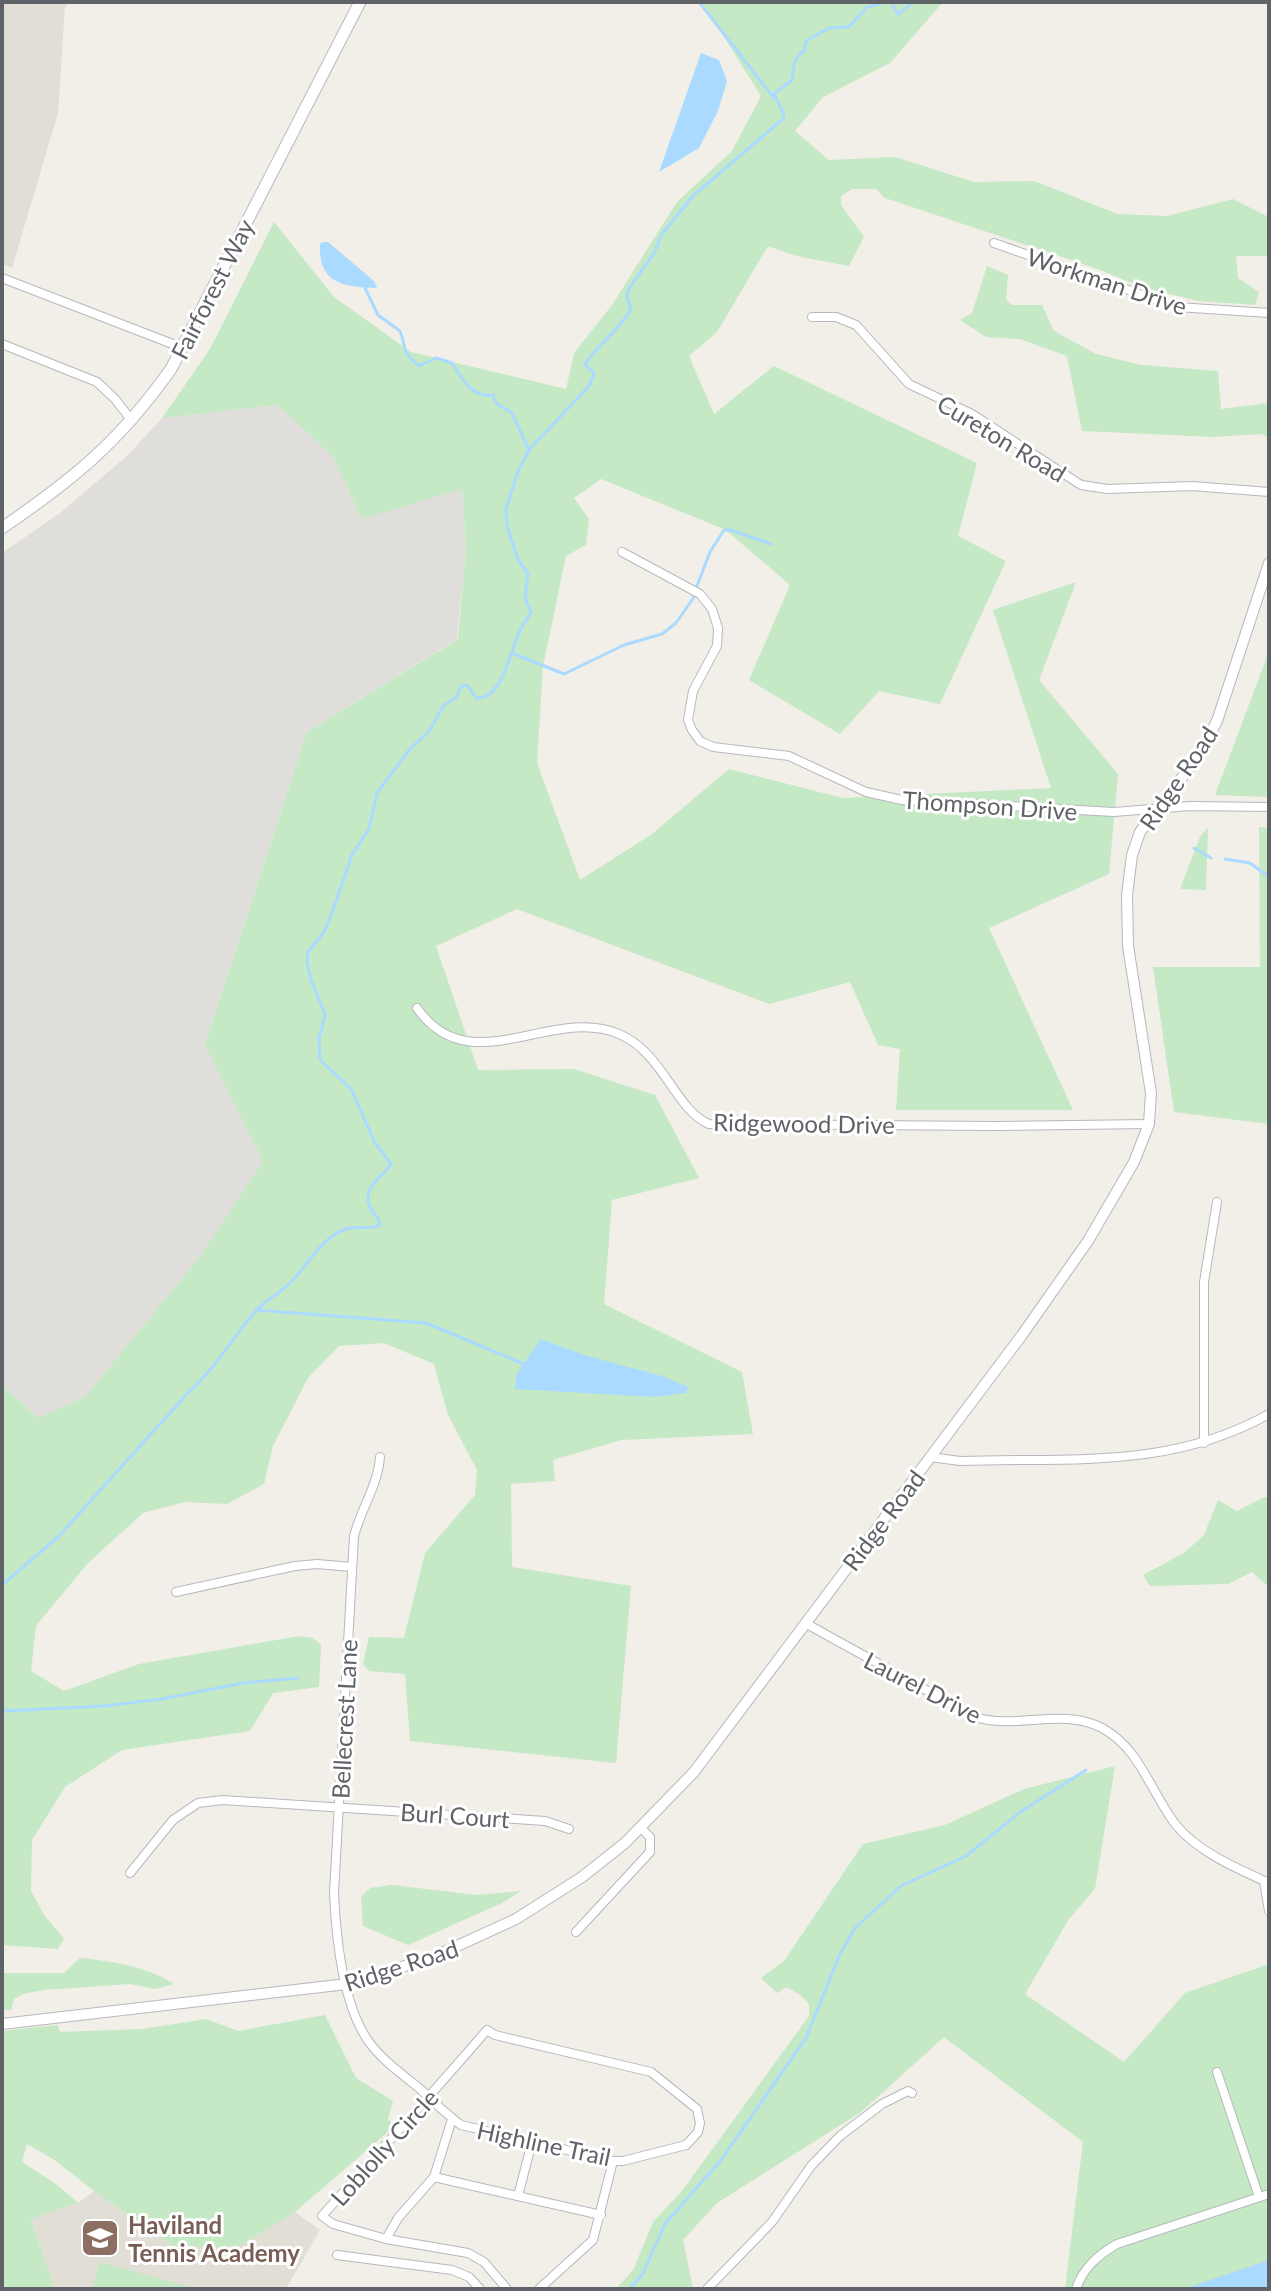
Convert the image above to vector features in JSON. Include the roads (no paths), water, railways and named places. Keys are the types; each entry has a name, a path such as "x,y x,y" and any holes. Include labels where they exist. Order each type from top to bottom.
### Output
{"main road":[{"name":"Fairforest Way","path":"2,528 64,486 103,452 132,421 171,369 360,2"}],"street":[{"name":"Workman Drive","path":"994,243 1177,307 1269,313"},
{"path":"2,278 183,348"},
{"name":"Cureton Road","path":"812,317 836,317 856,325 909,384 972,414 1081,485 1108,489 1192,486 1269,492"},
{"path":"2,344 97,382 132,421"},
{"name":"Thompson Drive","path":"622,552 700,594 715,616 717,646 693,691 689,710 692,730 704,744 721,749 789,756 866,792 902,800 1114,812 1157,809"},
{"name":"Ridge Road","path":"2,2024 347,1984 431,1958 516,1919 582,1877 641,1828 694,1772 1088,1241 1134,1162 1149,1124 1150,1079 1131,970 1127,895 1135,843 1198,757 1217,721 1269,563"},
{"path":"1157,809 1190,806 1269,807"},
{"name":"Ridgewood Drive","path":"417,1008 433,1027 471,1043 489,1043 575,1029 598,1028 616,1033 645,1050 694,1115 709,1124 1149,1124"},
{"path":"1204,1443 1204,1282 1217,1202"},
{"path":"930,1457 960,1461 1125,1457 1171,1452 1204,1443 1269,1414"},
{"name":"Bellecrest Lane","path":"380,1457 376,1482 354,1536 334,1893 335,1928 347,1984 359,2022 370,2043 428,2097"},
{"path":"176,1592 295,1566 352,1567"},
{"name":"Laurel Drive","path":"805,1623 975,1717 999,1721 1073,1719 1100,1727 1122,1742 1132,1754 1185,1836 1266,1882"},
{"name":"Burl Court","path":"130,1873 173,1820 198,1803 223,1800 545,1821 569,1829"},
{"path":"576,1932 650,1852 650,1837 641,1828"},
{"path":"1266,1882 1269,1911"},
{"name":"Loblolly Circle","path":"487,2030 322,2216 333,2224 386,2239 468,2253 484,2262 507,2289"},
{"name":"Highline Trail","path":"428,2097 461,2125 613,2161 686,2145 698,2132 697,2109 651,2072 495,2035 487,2030"},
{"path":"1217,2072 1259,2197"},
{"path":"707,2289 772,2222 811,2166 840,2136 882,2104 908,2091 912,2093"},
{"path":"386,2239 398,2218 434,2177 452,2119"},
{"path":"518,2196 532,2142"},
{"path":"539,2289 586,2249 597,2232 613,2161"},
{"path":"434,2177 601,2215"},
{"path":"1076,2289 1089,2265 1117,2244 1269,2194"},
{"path":"337,2255 452,2270 469,2277 480,2289"}],"water":[{"path":"701,53 719,60 727,81 718,111 699,148 659,172"},
{"path":"328,242 374,281 377,288 335,281 323,268 320,244"},
{"path":"541,1339 584,1355 665,1377 688,1387 686,1393 654,1397 515,1389 516,1375"},
{"path":"1269,2260 1269,2289 1184,2289"}],"waterway":[{"path":"699,2 773,97"},
{"path":"2,1585 58,1537 206,1375 254,1313 292,1281 322,1246 341,1231 380,1225 368,1202 368,1195 391,1164 375,1143 351,1089 320,1060 319,1039 325,1014 311,980 308,952 324,932 352,855 369,829 377,793 409,750 429,731 444,705 457,697 461,686 467,685 476,698 485,697 493,691 520,630 531,613 525,597 528,573 518,560 507,526 506,509 518,471 529,450 590,385 594,373 585,364 631,310 628,290 654,253 662,234 693,196 783,119 774,94 792,80 795,61 804,51 806,41 829,28 849,27 867,7 887,2"},
{"path":"891,2 898,14 913,2"},
{"path":"365,288 378,315 400,331 406,353 419,366 436,358 452,363 473,390 479,394 493,395 496,403 512,413 529,450"},
{"path":"697,586 710,552 724,530 771,544"},
{"path":"512,653 564,674 624,645 662,634 676,623 694,597"},
{"path":"1194,848 1211,858"},
{"path":"1225,859 1250,863 1269,877"},
{"path":"256,1310 426,1323 524,1364"},
{"path":"2,1711 105,1706 162,1699 243,1683 298,1678"},
{"path":"629,2289 642,2275 665,2224 721,2160 806,2038 839,1956 855,1928 901,1886 966,1856 1019,1813 1086,1770"}],"place":[{"name":"Haviland Tennis Academy","path":"100,2238"}]}
